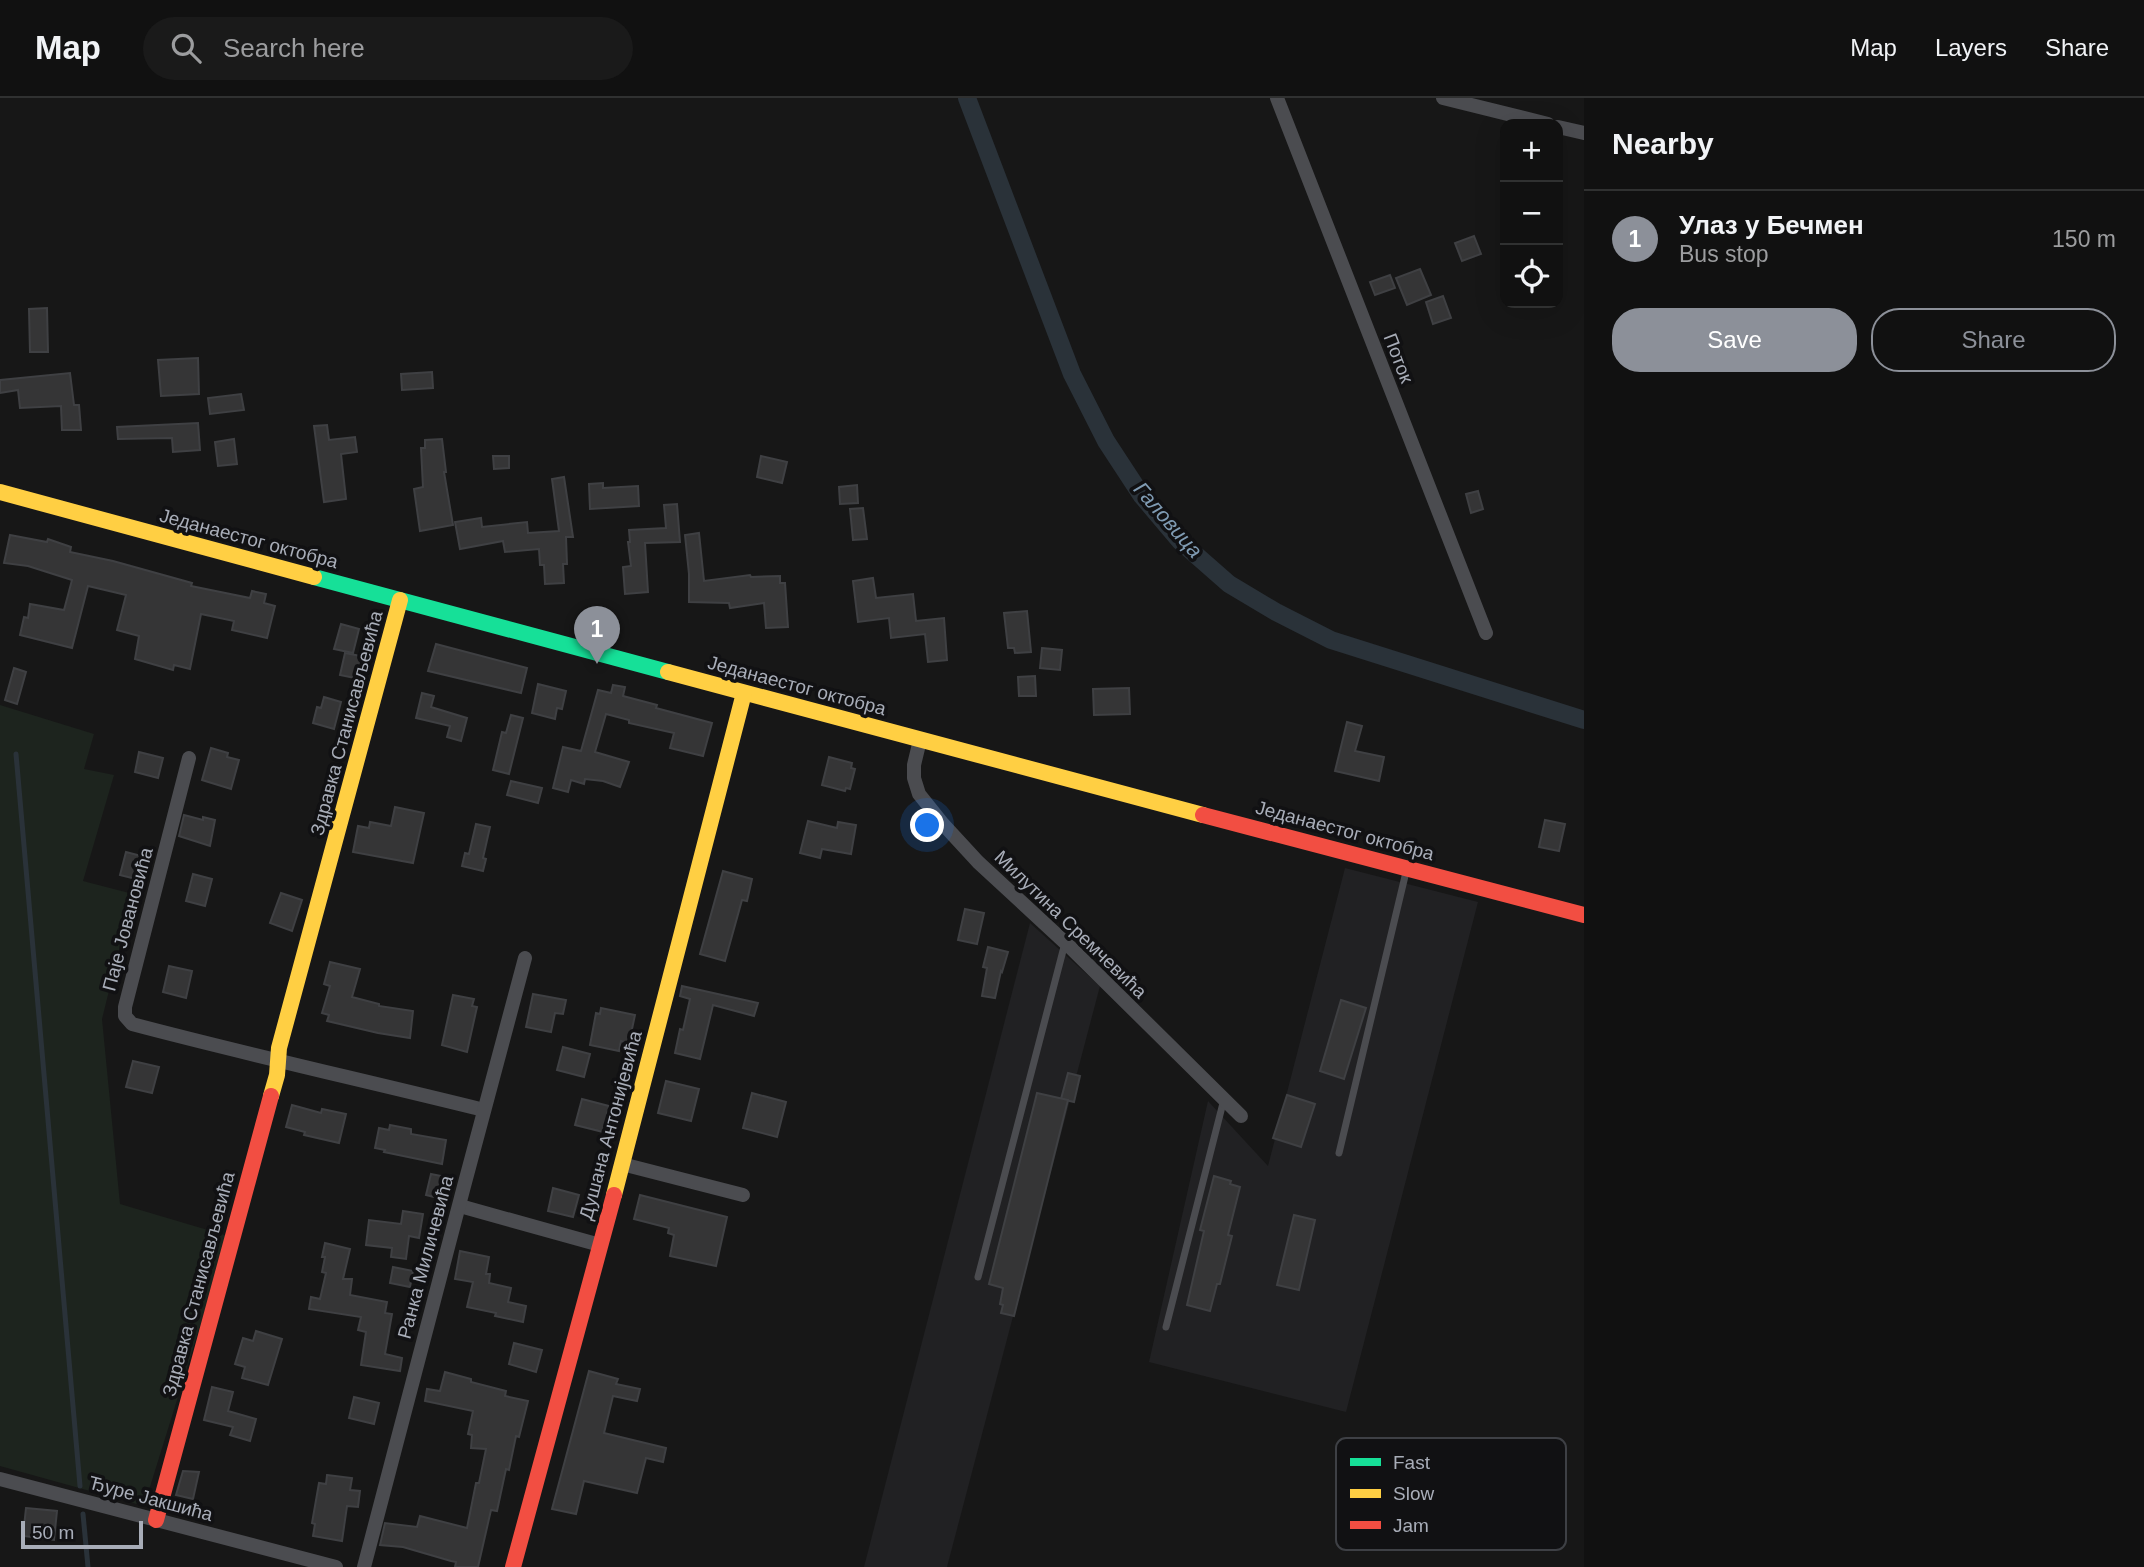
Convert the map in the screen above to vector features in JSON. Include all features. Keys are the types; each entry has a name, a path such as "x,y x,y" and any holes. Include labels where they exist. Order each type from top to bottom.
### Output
{"street":[{"name":"Поток","path":"1276,98 1486,633"},
{"path":"1443,98 1528,119"},
{"path":"1563,128 1584,133"},
{"name":"Једанаестог октобра","path":"0,492 744,693 1584,915"},
{"name":"Здравка Станисављевића","path":"156,1520 277,1075 279,1048 400,600"},
{"name":"Душана Антонијевића","path":"513,1567 622,1164 744,693"},
{"name":"Милутина Сремчевића","path":"920,740 914,778 919,794 943,824 978,862 1065,943 1241,1116"},
{"name":"Паје Јовановића","path":"189,758 125,1007 125,1016 132,1024 246,1054 278,1059"},
{"name":"Ранка Миличевића","path":"364,1567 437,1282 460,1206 525,958"},
{"path":"278,1059 484,1110"},
{"path":"622,1164 743,1195"},
{"path":"460,1206 600,1245"},
{"name":"Ђуре Јакшића","path":"0,1479 156,1520 290,1561 336,1567"}],"lane":[{"path":"1339,1153 1407,868"},
{"path":"978,1277 1065,943"},
{"path":"1166,1327 1224,1099"}],"shaded area":[{"path":"0,705 94,734 84,769 114,775 83,881 133,894 102,1019 120,1204 228,1236 144,1506 0,1466"},
{"path":"1345,868 1478,902 1346,1412 1149,1362 1208,1101 1268,1166"},
{"path":"1030,923 1100,986 947,1567 864,1567"}],"building":[{"path":"1474,236 1481,254 1462,261 1455,243"},
{"path":"1420,269 1431,295 1407,305 1396,278"},
{"path":"1390,275 1395,288 1375,295 1370,282"},
{"path":"1443,296 1451,318 1433,324 1426,302"},
{"path":"47,308 48,352 30,352 29,309"},
{"path":"198,358 199,394 161,396 158,360"},
{"path":"432,372 433,388 402,390 401,374"},
{"path":"70,373 74,405 79,405 81,430 62,430 61,406 20,408 18,390 0,393 0,380"},
{"path":"241,394 244,410 210,414 208,398"},
{"path":"198,423 200,450 173,452 172,438 118,439 117,427"},
{"path":"327,425 329,440 355,437 357,452 341,454 346,499 324,502 314,426"},
{"path":"234,439 237,464 218,466 215,442"},
{"path":"442,439 444,472 453,525 420,531 414,489 423,487 421,448 425,448 425,440"},
{"path":"493,456 509,456 509,468 494,469"},
{"path":"761,456 787,462 782,483 757,477"},
{"path":"564,477 573,537 566,537 567,564 563,564 564,583 545,584 544,565 540,565 539,549 505,552 503,541 460,549 455,522 481,518 482,527 527,522 528,533 559,531 552,479"},
{"path":"603,483 603,488 638,486 639,506 590,509 589,484"},
{"path":"857,485 858,503 840,504 839,487"},
{"path":"1478,491 1483,509 1471,513 1466,494"},
{"path":"677,504 680,542 645,543 648,592 625,594 623,567 631,566 629,530 666,528 664,505"},
{"path":"863,508 867,539 853,540 850,509"},
{"path":"699,533 704,581 750,575 780,576 780,583 785,583 788,627 766,628 764,603 730,608 729,603 689,602 685,535"},
{"path":"10,535 47,542 48,539 71,547 70,552 192,583 191,586 250,598 252,591 266,594 264,603 275,606 267,638 232,630 234,621 201,614 190,669 174,665 173,670 135,659 139,636 117,630 126,595 88,586 72,648 20,635 24,617 28,618 30,604 64,610 72,580 28,566 4,563"},
{"path":"873,578 876,598 913,594 916,621 944,618 947,660 928,662 925,634 891,638 889,618 858,622 853,581"},
{"path":"1027,611 1031,652 1015,653 1014,648 1008,648 1004,613"},
{"path":"341,624 359,629 353,653 334,649"},
{"path":"436,644 527,668 521,693 428,671"},
{"path":"1042,648 1062,650 1060,670 1040,668"},
{"path":"345,653 371,658 365,680 340,675"},
{"path":"14,668 26,672 17,704 5,700"},
{"path":"1035,676 1036,696 1019,696 1018,677"},
{"path":"538,684 566,691 562,709 557,708 555,719 532,713"},
{"path":"613,685 625,687 623,696 712,723 703,756 670,748 674,733 629,723 629,720 606,714 595,752 629,762 620,787 585,779 584,784 571,780 568,792 553,788 563,747 581,751 598,690 611,693"},
{"path":"1129,688 1130,714 1094,715 1093,689"},
{"path":"422,693 434,696 431,707 467,718 461,741 447,737 450,726 416,718"},
{"path":"324,697 341,702 334,729 313,723 317,707 321,708"},
{"path":"511,715 523,718 509,774 493,770 502,732 506,733"},
{"path":"1347,722 1362,726 1355,751 1384,757 1379,781 1335,771"},
{"path":"211,748 228,753 227,757 239,760 231,789 202,780"},
{"path":"139,752 163,758 158,778 135,772"},
{"path":"829,757 852,763 851,768 855,769 850,789 846,788 845,791 822,785"},
{"path":"511,781 542,788 538,803 507,795"},
{"path":"395,807 424,813 413,863 353,852 358,826 369,828 370,822 391,826"},
{"path":"184,815 215,820 210,846 179,836"},
{"path":"1545,820 1565,824 1559,851 1539,847"},
{"path":"808,821 837,828 838,822 856,825 851,854 822,849 820,858 800,853"},
{"path":"476,824 490,827 483,871 462,866 465,853 469,854"},
{"path":"126,852 145,857 140,880 120,875"},
{"path":"723,871 752,879 747,901 742,900 725,961 700,954"},
{"path":"193,874 212,879 205,906 186,901"},
{"path":"281,893 302,900 292,931 270,923"},
{"path":"965,909 984,913 977,944 958,940"},
{"path":"988,947 1008,952 995,998 982,996 987,968 983,967"},
{"path":"330,962 360,969 352,997 379,1006 413,1011 410,1038 327,1021 329,1015 322,1013 330,986 324,984"},
{"path":"169,966 192,971 186,998 163,992"},
{"path":"682,986 758,1003 754,1016 713,1005 700,1059 675,1053 690,999 680,996"},
{"path":"533,994 566,1000 563,1014 555,1013 551,1032 526,1027"},
{"path":"453,995 474,999 472,1006 477,1007 467,1052 442,1045"},
{"path":"1341,1000 1366,1008 1344,1079 1320,1071"},
{"path":"601,1008 635,1015 629,1043 621,1041 619,1051 590,1045 596,1013 600,1014"},
{"path":"563,1047 590,1054 584,1077 557,1070"},
{"path":"133,1061 159,1067 152,1093 126,1087"},
{"path":"1068,1073 1080,1076 1074,1102 1061,1099"},
{"path":"666,1081 699,1089 691,1121 658,1113"},
{"path":"752,1093 786,1102 777,1137 743,1128"},
{"path":"1037,1093 1068,1100 1014,1316 1001,1313 1003,1288 989,1284"},
{"path":"1287,1095 1315,1104 1301,1147 1273,1138"},
{"path":"582,1099 609,1106 603,1132 575,1125"},
{"path":"292,1105 321,1113 322,1109 346,1114 339,1143 304,1135 305,1132 286,1127"},
{"path":"390,1125 411,1129 411,1134 446,1140 442,1164 375,1148 379,1128 389,1130"},
{"path":"431,1174 451,1178 446,1200 426,1195"},
{"path":"1214,1176 1240,1187 1228,1235 1232,1236 1210,1311 1187,1305 1204,1231 1200,1230"},
{"path":"553,1188 579,1195 573,1217 548,1211"},
{"path":"640,1195 727,1217 716,1266 670,1256 674,1235 668,1233 669,1228 634,1219"},
{"path":"403,1211 423,1214 419,1238 409,1236 406,1259 391,1257 392,1248 366,1245 369,1220 401,1224"},
{"path":"1294,1215 1315,1220 1299,1290 1277,1285"},
{"path":"325,1243 350,1249 343,1279 352,1279 350,1295 387,1302 385,1313 392,1314 385,1354 402,1358 400,1371 361,1365 366,1332 358,1330 361,1317 309,1309 311,1297 320,1299 326,1273 322,1272"},
{"path":"460,1251 489,1257 486,1274 490,1274 489,1283 511,1288 508,1302 526,1306 523,1322 467,1307 473,1282 455,1279"},
{"path":"393,1267 413,1271 410,1287 390,1283"},
{"path":"256,1331 282,1339 268,1385 242,1378 245,1367 235,1364 243,1338 253,1341"},
{"path":"514,1343 542,1350 536,1372 509,1364"},
{"path":"589,1371 618,1379 616,1384 640,1389 637,1401 613,1396 604,1433 666,1448 663,1462 646,1458 637,1493 584,1481 576,1514 552,1509"},
{"path":"445,1372 506,1391 505,1396 528,1401 519,1437 516,1436 509,1470 506,1469 497,1511 491,1510 478,1567 455,1567 456,1562 403,1547 380,1545 385,1523 417,1527 420,1516 467,1528 486,1449 471,1448 472,1435 468,1434 473,1411 425,1401 427,1389 440,1391"},
{"path":"212,1387 233,1392 228,1411 256,1419 250,1441 230,1435 233,1427 204,1420"},
{"path":"354,1397 379,1403 374,1424 349,1418"},
{"path":"183,1471 199,1472 193,1499 176,1495"},
{"path":"327,1475 352,1478 350,1490 360,1491 358,1507 347,1506 342,1541 313,1536 315,1524 312,1523 319,1483 326,1484"},
{"path":"26,1508 57,1511 54,1540 23,1536"}],"waterway":[{"name":"Галовица","path":"967,98 1072,374 1106,441 1142,496 1180,541 1229,584 1331,640 1584,720"},
{"path":"16,754 80,1486"},
{"path":"83,1514 88,1567"}],"traffic: fast":[{"path":"314,577 668,672"}],"traffic: slow":[{"path":"0,492 314,577"},
{"path":"271,1096 277,1075 279,1048 400,600"},
{"path":"668,672 1203,815"},
{"path":"614,1195 744,693"}],"traffic: jam":[{"path":"1203,815 1584,915"},
{"path":"156,1520 271,1096"},
{"path":"513,1567 614,1195"}],"place":[{"name":"Улаз у Бечмен","path":"597,664"}]}
